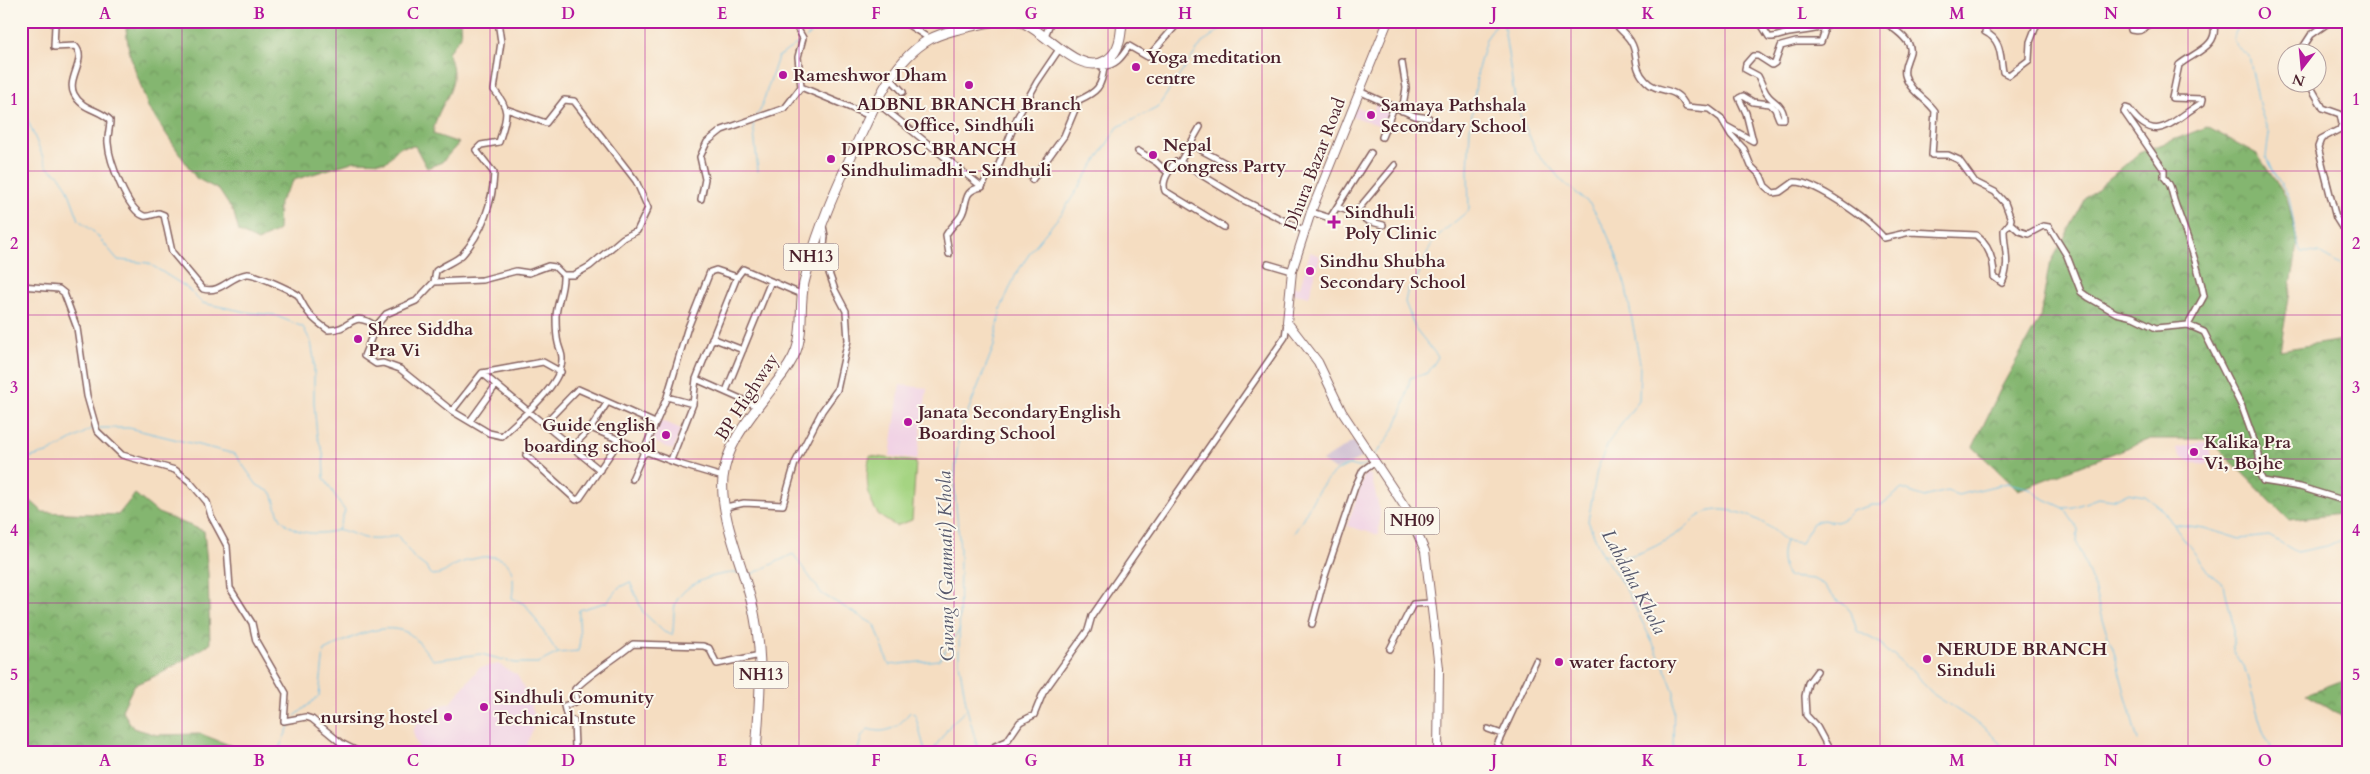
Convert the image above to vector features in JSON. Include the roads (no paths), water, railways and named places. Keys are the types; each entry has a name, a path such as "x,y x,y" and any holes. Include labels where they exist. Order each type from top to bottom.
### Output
{"highway":[{"name":"BP Highway","path":"756,753 762,669 750,597 736,554 726,507 723,477 732,444 784,373 796,351 802,295 822,223 841,175 876,102 908,56 930,39 995,21"},
{"path":"1019,21 1029,25 1084,64 1100,66 1116,50 1121,22"}],"main road":[{"name":"Dhura Bazar Road","path":"1287,322 1292,271 1311,212 1388,21"},
{"name":"NH09","path":"1287,322 1318,362 1342,412 1406,510 1418,532 1425,551 1439,668 1438,753"}],"street":[{"path":"49,21 55,25 54,46 75,46 78,49 79,57 71,87 74,95 83,106 92,111 103,113 110,120 110,134 107,142 116,175 132,204 142,215 148,216 159,213 164,215 172,252 203,289 210,291 220,288 245,274 254,274 298,295 303,308 309,316 328,330 346,326 361,318 376,326"},
{"path":"498,21 501,42 494,90 504,101 508,113 499,142 481,145 476,150 494,173 486,218 476,236 460,256 447,262 436,271 434,282 416,301 386,314 376,326 364,356 376,364 383,363 400,368 452,411 489,433 502,436 521,417 529,413 560,372 563,357 557,341 557,305 564,285 564,275"},
{"path":"701,199 705,179 700,157 708,142 722,130 785,108 801,87 798,57 803,38 794,21"},
{"path":"902,21 930,39"},
{"path":"1044,36 1051,21"},
{"path":"1032,180 1064,136 1079,100 1094,93 1103,78 1100,66 1115,64 1123,56 1128,46 1148,58 1180,21"},
{"path":"1613,21 1631,42 1635,66 1644,80 1650,85 1667,89 1682,97 1686,107 1710,110 1721,118 1744,149 1751,166 1761,176 1765,186 1773,193 1780,192 1794,182 1807,184 1830,194 1872,226 1884,238 1910,232 1976,236 1982,240 1991,254 1994,277 2002,283 2007,270 2008,257 2004,230 2011,219 2001,198 1991,189 1974,182 1960,160 1948,155 1932,155 1934,111 1913,89 1905,75 1905,65 1910,48 1898,33 1883,21"},
{"path":"1759,21 1769,37 1772,38 1790,33 1823,29 1835,21"},
{"path":"1988,21 1986,32 1995,36 2004,72 2009,75 2029,60 2030,42 2038,21"},
{"path":"2130,21 2131,30 2138,32 2145,29 2150,21"},
{"path":"2188,325 2204,296 2198,268 2183,220 2175,205 2171,184 2164,178 2164,170 2124,112 2126,108 2129,109 2139,123 2155,130 2164,128 2202,103 2203,100 2172,98 2179,65 2206,49 2214,32 2213,21"},
{"path":"2306,42 2311,35 2331,21"},
{"path":"1725,125 1753,141 1746,113 1739,98 1743,96 1753,102 1770,104 1775,109 1778,120 1784,119 1784,111 1768,96 1758,76 1747,73 1745,69 1746,64 1754,56 1758,56 1772,65 1781,46 1821,42 1824,33 1823,29"},
{"path":"982,187 987,177 996,172 1017,118 1037,82 1060,48"},
{"path":"1402,63 1406,88 1402,111"},
{"path":"891,79 903,92"},
{"path":"801,87 870,116"},
{"path":"1359,91 1402,111 1415,116 1429,118"},
{"path":"2314,92 2323,108 2340,114 2342,119 2340,129 2320,139 2318,147 2336,218 2342,226 2349,230"},
{"path":"434,282 482,280 516,271 529,273 548,266 555,267 564,275 574,275 590,266 623,238 637,231 648,208 636,181 574,101 564,100 546,123 506,109"},
{"path":"876,102 982,187"},
{"path":"1382,137 1394,107"},
{"path":"1180,162 1200,127"},
{"path":"1190,144 1227,164"},
{"path":"1138,151 1156,162 1168,173"},
{"path":"1311,212 1330,218 1339,208 1372,153"},
{"path":"1224,227 1165,191 1163,182 1175,162 1180,162 1243,200 1305,231"},
{"path":"1355,213 1396,165"},
{"path":"949,254 946,235 960,217 966,196 975,188 982,187"},
{"path":"1339,208 1355,213 1368,221 1383,225"},
{"path":"2349,208 2347,217 2349,222"},
{"path":"726,507 744,502 783,505 795,463 822,412 837,390 848,340 846,311 835,290 823,256 825,236 822,223"},
{"path":"2010,223 2019,231 2028,234 2043,226 2049,227 2067,256 2081,292 2110,310 2160,329 2188,325 2204,332 2220,360 2221,368 2235,391 2259,454 2260,475 2263,481 2300,487 2349,502"},
{"path":"1268,264 1292,271"},
{"path":"671,460 693,404 696,379 736,277 744,269 802,295"},
{"path":"632,479 667,397 687,330 710,272 716,270 736,277"},
{"path":"726,391 771,281"},
{"path":"21,286 59,289 64,293 77,328 87,396 97,431 122,455 175,470 189,481 207,502 210,516 227,546 230,588 252,623 256,641 286,693 284,720 306,717 312,719 341,743 361,753"},
{"path":"992,753 996,746 1007,741 1020,722 1034,715 1043,693 1088,630 1092,616 1285,337 1287,322"},
{"path":"712,338 743,350"},
{"path":"452,411 482,373 542,362 560,372"},
{"path":"482,373 600,470"},
{"path":"696,379 759,407"},
{"path":"470,421 496,385"},
{"path":"543,424 578,389 655,423"},
{"path":"667,397 693,404"},
{"path":"569,445 576,443 591,428 607,403"},
{"path":"591,428 644,451 723,477"},
{"path":"526,455 576,500 580,498 620,440"},
{"path":"1312,624 1324,579 1355,487 1363,470 1374,462"},
{"path":"1390,649 1413,604 1432,602"},
{"path":"572,753 575,747 574,721 567,718 564,706 577,701 575,689 582,682 610,664 633,644 703,646 709,648 717,664 760,655"},
{"path":"1507,753 1497,745 1536,661"},
{"path":"1817,671 1808,683 1805,696 1806,715 1817,727 1831,753"},
{"path":"1488,729 1502,734"}],"waterway":[{"path":"806,38 812,33 815,21"},
{"name":"Gwang (Gaumati) Khola","path":"979,753 967,709 959,662 960,549 954,484 959,434 994,346 1001,308 1016,274 1034,247 1062,213 1118,127 1157,108 1202,43 1231,21"},
{"path":"1374,456 1394,429 1402,410 1410,378 1428,373 1438,357 1415,328 1405,302 1408,288 1415,283 1433,240 1469,210 1470,129 1478,69 1486,39 1499,21"},
{"name":"Labdaha Khola","path":"1503,21 1516,106 1536,151 1563,182 1590,204 1604,227 1617,257 1626,288 1640,363 1639,400 1608,443 1597,470 1588,521 1602,554 1626,589 1665,668 1674,692 1673,753"},
{"path":"2241,21 2233,38 2236,46 2249,56 2260,109 2269,134 2266,157 2272,171 2289,197 2297,241 2302,252 2319,253 2349,270"},
{"path":"755,116 760,111 778,57 801,41"},
{"path":"24,111 47,167 59,175 67,187 79,220 95,233 118,260 148,263 186,287 202,303 252,313 274,315 303,327 311,342 314,359 314,403 317,436 323,452 324,478 345,511 338,530 373,539 397,535 414,558 427,568 432,575 444,572 455,565 473,559 494,557 502,560 508,565 512,573 512,598 526,605 557,652"},
{"path":"753,122 758,171"},
{"path":"21,460 50,452 93,428"},
{"path":"99,428 129,428 235,454 257,485 272,493 277,511 282,520 288,525 302,532 309,533 324,533 338,530"},
{"path":"1294,533 1317,493 1331,476 1340,469 1350,465 1360,467 1369,461"},
{"path":"1602,554 1629,556 1643,552 1675,535 1702,514 1724,510 1747,515 1769,527 1785,541 1801,543 1813,523 1823,520 1837,522 1845,518 1852,511 1872,505 1881,505 1902,489 1924,497 1947,491 1958,495 2007,483 2029,488 2040,497 2064,508 2074,507 2098,498 2113,500 2127,493 2145,496 2162,509 2173,524 2204,528 2240,539 2269,536 2297,552 2327,546 2349,537"},
{"path":"2064,508 2078,529 2077,543 2094,587 2102,620 2113,648 2138,741"},
{"path":"2174,525 2209,573 2224,585 2233,624 2233,651 2244,666 2263,732 2274,753"},
{"path":"1785,541 1782,559 1788,577 1813,579 1824,585 1836,600 1845,605 1851,612 1857,631 1882,644 1887,653 1895,655 1904,666 1914,671 1930,692 1986,729 2009,753"},
{"path":"746,573 752,574 793,554 822,594 875,625 889,665 939,660 960,629"},
{"path":"295,716 319,696 324,651 364,633 385,629 396,629 406,632 417,640 433,660 481,654 515,663 538,663 558,653 578,651 580,641 579,610 607,602 618,588 630,582 643,612 664,632 672,635 675,604 682,593 705,579 723,574 740,573"},
{"path":"857,753 862,736 868,729 881,731 897,726 910,712 915,714 925,751 933,750 951,724 966,710"},
{"path":"277,753 291,722"}],"place":[{"name":"Yoga meditation centre","path":"1136,67"},
{"name":"Rameshwor Dham","path":"783,75"},
{"name":"ADBNL BRANCH Branch Office, Sindhuli","path":"969,85"},
{"name":"Samaya Pathshala Secondary School","path":"1371,115"},
{"name":"Nepal Congress Party","path":"1153,155"},
{"name":"DIPROSC BRANCH Sindhulimadhi - Sindhuli","path":"831,159"},
{"name":"Sindhuli Poly Clinic","path":"1334,222"},
{"name":"Sindhu Shubha Secondary School","path":"1310,271"},
{"name":"Shree Siddha Pra Vi","path":"358,339"},
{"name":"Janata SecondaryEnglish Boarding School","path":"908,422"},
{"name":"Guide english boarding school","path":"666,435"},
{"name":"Kalika Pra Vi, Bojhe","path":"2194,452"},
{"name":"NERUDE BRANCH Sinduli","path":"1927,659"},
{"name":"water factory","path":"1559,662"},
{"name":"Sindhuli Comunity Technical Instute","path":"484,707"},
{"name":"nursing hostel","path":"448,717"}]}
